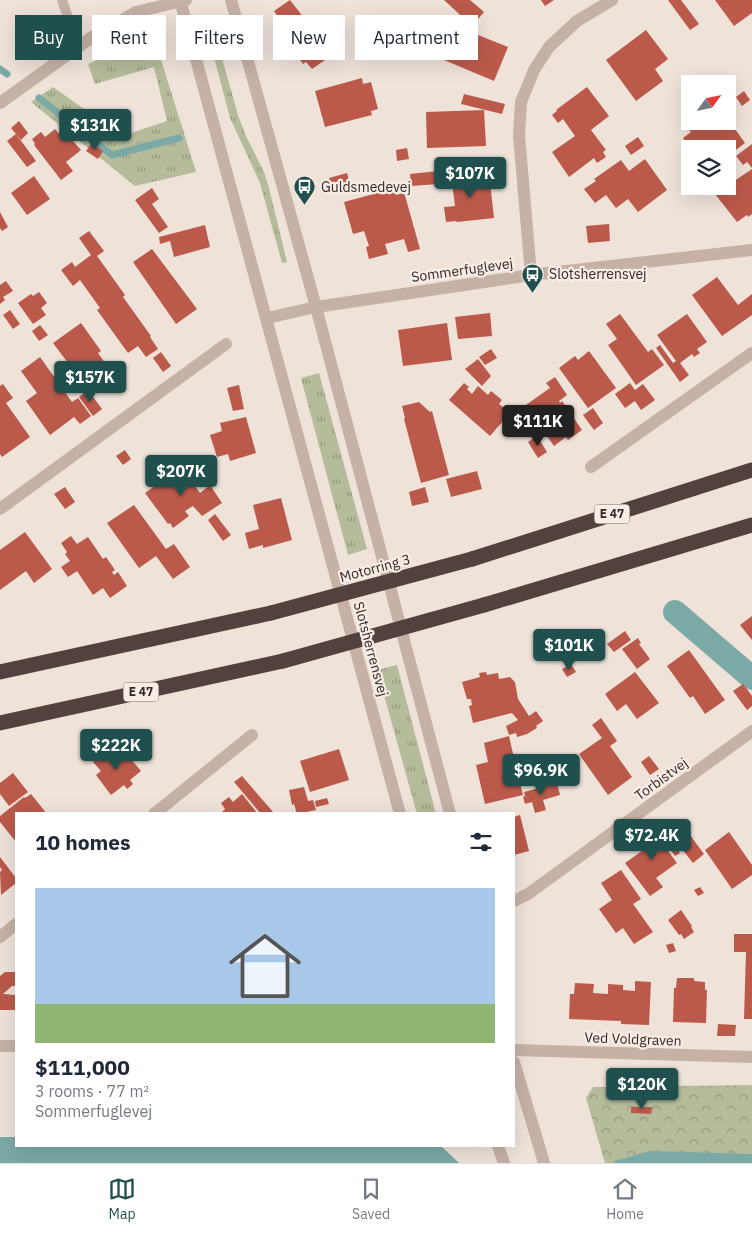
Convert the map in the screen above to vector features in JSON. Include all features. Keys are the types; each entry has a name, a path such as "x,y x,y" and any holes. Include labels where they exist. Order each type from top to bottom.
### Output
{"highway":[{"name":"Motorring 3","path":"0,672 271,613 472,559 752,470"},
{"name":"E 47","path":"0,723 283,661 484,605 752,525"}],"street":[{"path":"82,44 136,12 182,0"},
{"name":"Slotsherrensvej","path":"182,0 399,812"},
{"path":"231,0 316,306 449,812"},
{"path":"531,275 519,135 521,102 534,70 549,47 577,22 612,0"},
{"path":"0,103 60,60"},
{"name":"Sommerfuglevej","path":"267,318 316,306 531,275 752,250"},
{"path":"0,509 226,344"},
{"path":"591,467 752,352"},
{"name":"Torbistvej","path":"515,900 528,894 752,731"},
{"path":"156,812 252,735"},
{"path":"0,937 15,925"},
{"path":"0,1046 15,1046"},
{"name":"Ved Voldgraven","path":"515,1050 752,1057"},
{"path":"515,1065 544,1163"},
{"path":"498,1147 504,1163"}],"lane":[{"path":"62,0 67,15"}],"green space":[{"path":"97,60 161,60 196,172 135,186 31,102 53,87 122,136 167,121 154,67 95,84 88,64"},
{"path":"215,60 222,60 238,115 264,172 287,262 282,263 260,183 230,118"},
{"path":"319,373 367,549 348,555 301,378"},
{"path":"397,665 435,812 416,812 377,670"},
{"path":"752,1085 752,1163 605,1163 586,1098 593,1087"}],"water":[{"path":"0,1137 15,1137 15,1147 442,1147 459,1163 0,1163"},
{"path":"650,1151 752,1154 752,1163 614,1163 614,1161"}],"building":[{"path":"290,0 302,15 277,15 274,11"},
{"path":"444,0 470,0 484,12 478,19 478,15 460,15"},
{"path":"541,0 554,0 545,6"},
{"path":"668,0 681,0 699,24 690,30"},
{"path":"715,0 752,0 752,13 734,26"},
{"path":"646,30 668,59 655,69 663,81 636,101 606,60"},
{"path":"478,35 508,47 494,81 444,60 478,60"},
{"path":"300,60 325,60 312,69 306,62 303,64"},
{"path":"362,78 363,84 371,82 378,109 371,111 372,115 325,127 315,91"},
{"path":"587,87 609,116 591,130 606,150 603,152 606,157 597,163 594,158 569,177 552,152 575,136 563,119 558,123 552,115"},
{"path":"744,91 750,100 742,106 736,97"},
{"path":"464,94 505,104 502,114 461,104"},
{"path":"484,110 486,146 427,148 426,112"},
{"path":"19,121 28,133 21,140 11,128"},
{"path":"55,129 60,135 65,132 81,150 66,162 73,171 61,180 34,145 32,139 41,132 45,137"},
{"path":"689,130 736,130 745,143 736,150 736,140 684,140 683,138 691,132"},
{"path":"16,134 36,161 27,167 7,141"},
{"path":"638,137 644,146 631,155 625,146"},
{"path":"92,143 103,151 98,159 86,151"},
{"path":"752,144 752,168 747,162 743,165 736,156"},
{"path":"407,148 409,159 397,161 396,150"},
{"path":"645,159 667,190 638,212 628,199 616,208 606,195 595,203 584,189 596,181 594,179 621,160 629,171"},
{"path":"752,169 752,214 737,222 716,195 736,195 736,180"},
{"path":"438,171 439,184 411,186 410,174"},
{"path":"477,172 479,183 490,182 494,218 446,222 444,207 455,206 451,175"},
{"path":"347,173 352,191 342,193 340,187 332,189 329,178"},
{"path":"34,176 50,199 27,215 11,193"},
{"path":"152,188 159,199 152,204 168,227 159,233 135,200"},
{"path":"396,188 397,195 404,192 420,249 408,252 404,239 385,244 388,254 369,259 366,247 369,246 364,231 353,234 344,202"},
{"path":"0,212 8,227 2,231 0,228"},
{"path":"609,224 610,241 588,243 586,226"},
{"path":"205,225 210,247 174,257 170,241 160,244 159,237"},
{"path":"89,231 104,251 97,256 125,295 123,297 158,349 146,357 138,346 128,353 97,310 100,308 80,280 73,286 61,270 72,262 75,267 91,255 79,238"},
{"path":"152,249 197,309 176,324 133,262"},
{"path":"717,277 738,305 752,294 752,315 722,336 692,295"},
{"path":"6,281 13,291 3,297 5,300 0,304 0,285"},
{"path":"39,292 47,303 41,308 46,315 33,324 18,303 31,294 33,296"},
{"path":"10,310 20,324 13,329 3,315"},
{"path":"490,313 492,336 458,339 455,317"},
{"path":"620,314 648,352 652,349 664,365 636,385 608,345 617,339 606,324"},
{"path":"687,314 707,342 697,349 700,353 694,357 692,354 680,363 689,375 680,382 656,348 660,345 673,363 676,361 657,335"},
{"path":"81,323 101,351 98,353 115,377 93,393 53,343"},
{"path":"447,323 452,360 403,366 398,330"},
{"path":"40,325 48,335 39,341 32,331"},
{"path":"491,349 497,358 485,365 479,357"},
{"path":"589,351 616,388 588,408 559,368 575,356 578,360"},
{"path":"161,352 171,366 163,372 153,358"},
{"path":"40,357 72,402 78,398 91,416 80,424 74,417 50,435 26,401 37,393 21,371"},
{"path":"478,359 491,376 482,386 465,369"},
{"path":"555,377 567,395 559,401 560,403 562,401 582,430 568,440 566,437 554,446 523,407 550,388 546,383"},
{"path":"464,383 469,387 467,389 472,394 478,386 488,395 491,391 502,400 499,404 510,413 490,436 449,400"},
{"path":"630,383 635,390 643,384 655,400 641,410 635,401 625,408 615,394"},
{"path":"3,384 13,398 6,403 30,437 2,457 0,454 0,386"},
{"path":"239,385 244,409 233,411 227,388"},
{"path":"88,390 102,409 93,416 79,397"},
{"path":"419,402 430,412 432,411 449,475 421,483 402,406"},
{"path":"593,408 603,423 594,430 583,415"},
{"path":"246,417 256,453 230,461 228,454 217,457 210,435 222,431 220,423"},
{"path":"537,436 547,452 538,458 528,442"},
{"path":"125,450 131,459 123,465 116,456"},
{"path":"179,464 200,493 210,485 222,503 202,516 193,506 185,511 189,516 173,528 145,493 159,483 157,480"},
{"path":"477,471 482,489 451,497 446,479"},
{"path":"65,487 75,502 65,509 54,494"},
{"path":"425,487 429,502 412,506 409,492"},
{"path":"281,498 292,540 263,548 263,545 249,549 245,533 259,529 253,505"},
{"path":"134,505 166,549 174,544 190,567 173,579 156,556 139,568 107,523"},
{"path":"215,514 231,535 223,541 208,520"},
{"path":"25,532 52,569 34,583 26,571 0,590 0,550"},
{"path":"71,536 77,544 88,537 103,559 106,557 115,570 112,572 114,575 118,572 127,586 110,598 103,588 93,595 77,571 68,577 61,567 70,561 61,543"},
{"path":"752,616 752,640 740,625"},
{"path":"625,631 631,640 614,652 607,644"},
{"path":"638,638 641,643 639,644 650,659 637,669 622,649"},
{"path":"689,650 725,700 705,714 693,696 690,698 667,666"},
{"path":"571,664 576,672 567,677 562,669"},
{"path":"486,672 487,675 498,673 499,679 510,677 515,682 518,699 529,716 536,711 543,721 536,726 537,728 517,737 516,733 509,735 506,726 518,720 512,713 473,723 469,706 472,705 471,699 467,699 462,682 480,677 479,673"},
{"path":"635,672 659,703 637,719 626,704 617,711 605,694"},
{"path":"743,684 752,696 752,706 747,710 733,691"},
{"path":"601,718 617,741 610,746 632,777 608,795 579,754 602,738 592,725"},
{"path":"509,736 522,783 520,783 523,795 485,804 476,765 488,762 484,743"},
{"path":"109,749 116,759 125,752 141,771 130,780 133,784 127,789 124,785 111,795 96,775 101,771 93,762"},
{"path":"339,749 349,780 310,792 300,761"},
{"path":"649,756 659,769 650,775 641,762"},
{"path":"13,773 28,792 9,806 0,794 0,783"},
{"path":"242,776 273,812 259,812 234,782"},
{"path":"557,783 560,795 543,800 546,810 535,813 532,802 525,804 524,792"},
{"path":"304,787 308,801 313,800 316,810 296,812 294,804 292,805 289,790"},
{"path":"31,794 45,812 15,812 15,841 0,822 0,816"},
{"path":"242,794 256,812 222,812 225,809 221,803 229,797 233,802"},
{"path":"327,798 329,804 316,807 315,801"},
{"path":"520,815 529,851 515,855 515,817"},
{"path":"656,821 667,835 660,840 677,863 656,878 663,887 650,896 625,863 656,841 646,829"},
{"path":"729,832 752,865 752,875 732,889 705,850"},
{"path":"690,835 704,854 693,863 678,844"},
{"path":"668,836 680,853 675,856 663,839"},
{"path":"0,857 15,877 15,884 1,895 0,872 2,870 0,867"},
{"path":"621,870 641,899 633,904 653,932 634,944 623,928 616,933 599,909 612,900 601,883"},
{"path":"700,887 704,893 698,896 694,890"},
{"path":"681,910 694,932 684,939 668,920"},
{"path":"734,934 752,934 752,1019 744,1019 746,952 734,952"},
{"path":"673,943 676,951 669,953 666,945"},
{"path":"5,972 15,972 15,986 12,986 3,994 15,995 15,1010 0,1010 0,976"},
{"path":"677,978 694,978 694,981 705,982 705,990 707,990 706,1023 673,1022 674,988 676,988"},
{"path":"635,981 651,982 649,1025 621,1024 621,1021 569,1019 570,994 574,994 575,983 594,984 593,993 608,994 608,984 623,985 623,990 635,991"},
{"path":"718,1024 736,1025 735,1036 717,1036"},
{"path":"631,1107 652,1107 651,1114 631,1113"}],"waterway":[{"path":"0,69 7,74"},
{"path":"39,98 112,155 179,138"},
{"path":"675,612 752,678"}],"place":[{"name":"Guldsmedevej","path":"305,206"},
{"name":"Slotsherrensvej","path":"533,293"}]}
